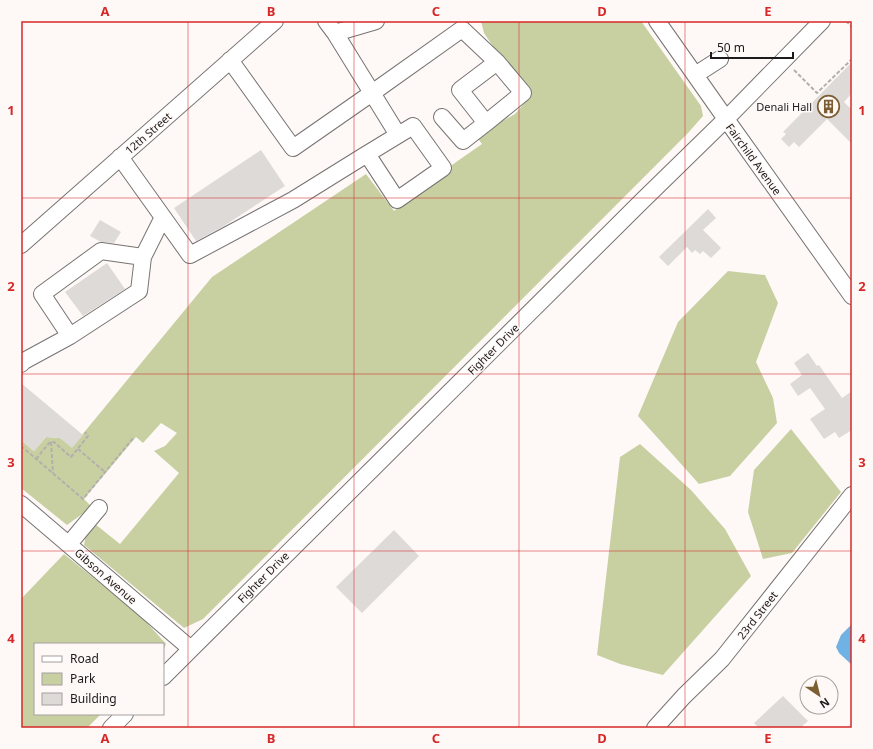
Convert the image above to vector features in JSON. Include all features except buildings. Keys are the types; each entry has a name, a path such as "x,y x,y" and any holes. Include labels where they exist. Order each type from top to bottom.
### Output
{"street":[{"name":"12th Street","path":"21,245 275,21"},
{"path":"376,21 330,27 398,135"},
{"name":"Fairchild Avenue","path":"657,21 726,120 850,288"},
{"name":"Fighter Drive","path":"164,675 641,202 726,120 822,21"},
{"path":"230,60 293,148 372,93 456,25 497,62 524,93 463,141 442,117"},
{"path":"695,75 720,59"},
{"path":"486,123 460,90 497,62"},
{"path":"120,157 190,255 293,200 367,154 398,135 414,126 443,168 397,200 367,154"},
{"path":"21,364 70,336 139,291 143,257 163,217"},
{"path":"70,336 42,294 101,251 143,257"},
{"name":"23rd Street","path":"655,728 684,696 722,659 852,495"},
{"name":"Gibson Avenue","path":"21,504 191,649"},
{"path":"69,544 99,508"},
{"path":"111,728 124,715"}],"path":[{"path":"846,21 852,27"},
{"path":"792,67 817,94 852,59"},
{"path":"51,442 54,442 71,458 88,436 85,432"},
{"path":"21,446 83,499 134,437"},
{"path":"36,458 51,442"},
{"path":"51,442 53,473"},
{"path":"78,449 105,472"}],"green space":[{"path":"481,21 641,21 701,106 703,116 688,133 203,619 184,628 84,545 86,534 95,524 120,544 179,473 154,451 165,446 177,433 161,423 143,443 136,437 84,499 92,507 67,525 21,488 21,440 34,451 46,437 60,438 72,447 212,277 366,174 394,211 449,167 482,144 476,136 515,114 528,99 484,33"},
{"path":"728,271 765,275 778,303 756,362 773,398 777,423 730,476 699,484 638,416 678,322"},
{"path":"791,429 841,492 792,553 763,559 748,512 754,470"},
{"path":"640,444 691,490 725,529 751,576 663,675 620,664 597,655 620,457"},
{"path":"64,554 141,616 166,644 164,649 164,643 34,643 34,715 100,715 87,728 21,728 21,599"}],"water":[{"path":"852,624 852,665 839,653 836,647 841,635"}],"place":[{"name":"Denali Hall","path":"828,106"}]}
